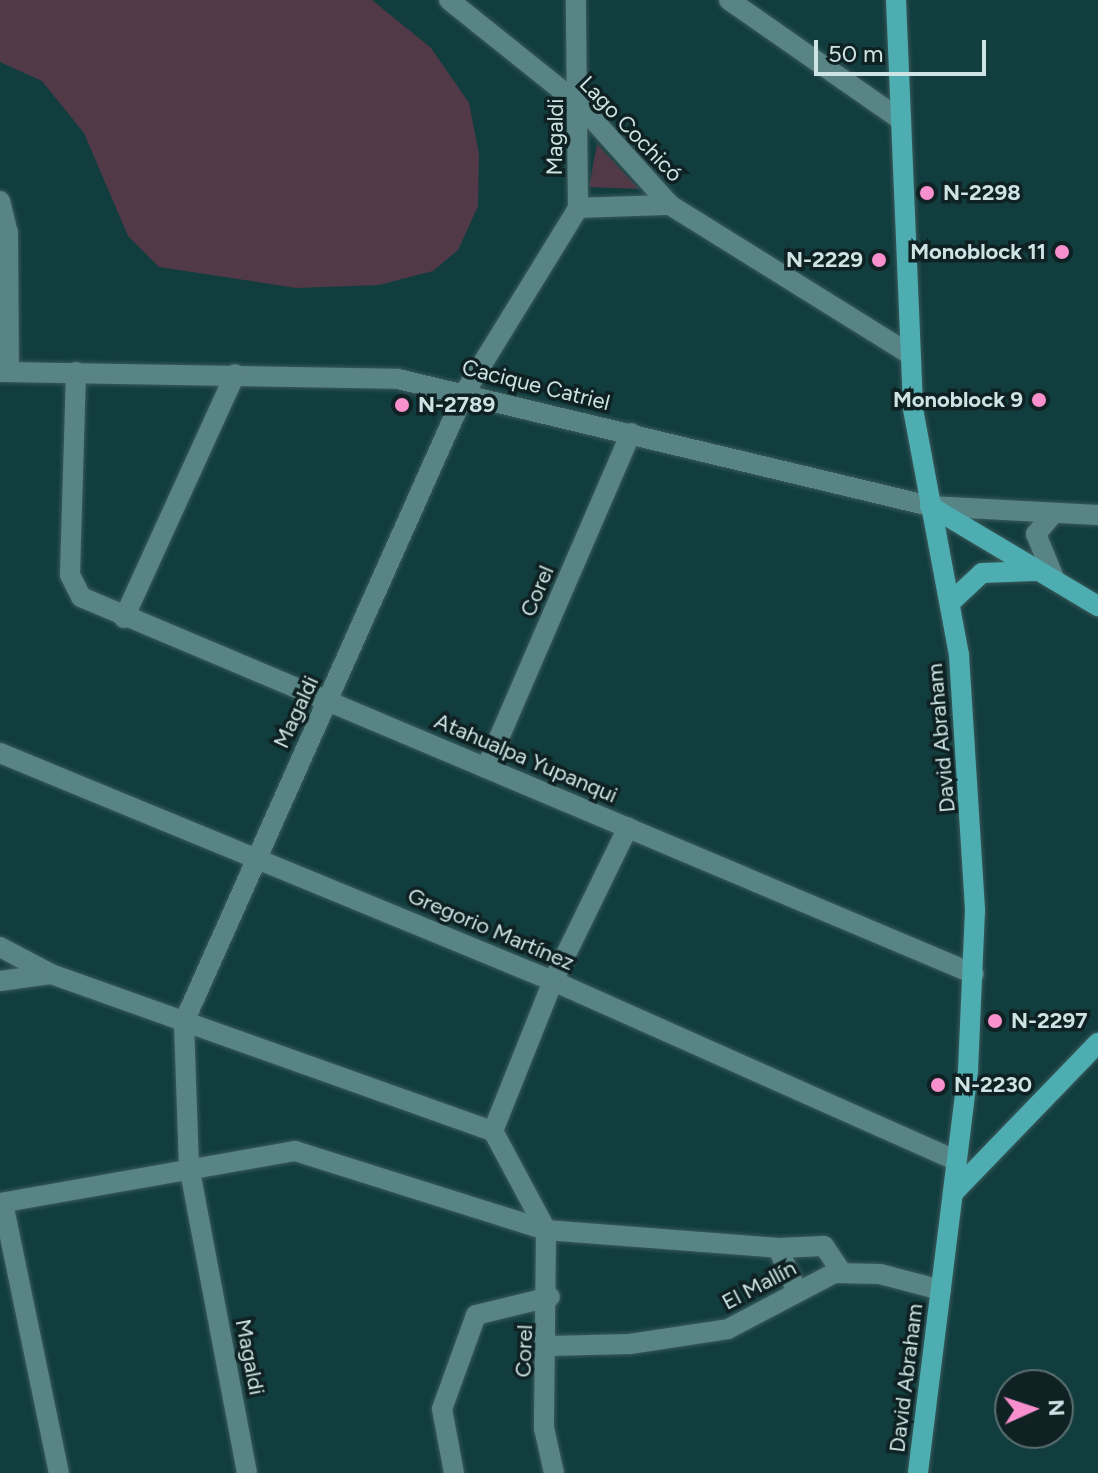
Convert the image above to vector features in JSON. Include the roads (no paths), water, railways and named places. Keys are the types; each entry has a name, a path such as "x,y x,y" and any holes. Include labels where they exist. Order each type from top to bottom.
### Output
{"main road":[{"name":"David Abraham","path":"896,0 909,354 930,506 952,601 969,769 974,974 957,1161 918,1473"},
{"path":"930,506 1098,606"},
{"path":"952,601 982,573 1049,576"},
{"path":"953,1193 1063,1087 1098,1043"},
{"path":"1063,1087 1098,1066"}],"street":[{"name":"Lago Cochicó","path":"449,0 580,105 670,205 909,354"},
{"name":"Magaldi","path":"247,1473 189,1167 184,1022 255,856 465,392 578,208 580,105 576,0"},
{"path":"729,0 901,120"},
{"path":"0,201 8,232 5,372"},
{"path":"578,208 670,205"},
{"name":"Cacique Catriel","path":"5,372 371,376 465,392 930,506 1052,515 1098,515"},
{"name":"Atahualpa Yupanqui","path":"76,372 70,575 81,597 124,618 974,974"},
{"path":"124,618 235,374"},
{"name":"Corel","path":"486,768 631,433"},
{"path":"1049,576 1036,545 1038,527 1052,515"},
{"name":"Gregorio Martínez","path":"0,753 553,981 957,1161"},
{"path":"493,1131 553,981 628,827"},
{"path":"0,947 51,974 493,1131 546,1230"},
{"path":"0,981 51,974"},
{"path":"59,1473 1,1203 189,1167 295,1151 327,1156 546,1230 778,1248 824,1246 842,1273"},
{"name":"Corel","path":"546,1230 550,1297 544,1428 554,1473"},
{"path":"778,1248 797,1292"},
{"name":"El Mallín","path":"549,1346 630,1344 728,1329 797,1292 842,1273 880,1274 941,1290"},
{"path":"454,1473 442,1409 476,1315 550,1297"}],"place":[{"name":"N-2298","path":"927,193"},
{"name":"Monoblock 11","path":"1062,252"},
{"name":"N-2229","path":"879,260"},
{"name":"Monoblock 9","path":"1039,400"},
{"name":"N-2789","path":"402,405"},
{"name":"N-2297","path":"995,1021"},
{"name":"N-2230","path":"938,1085"}]}
